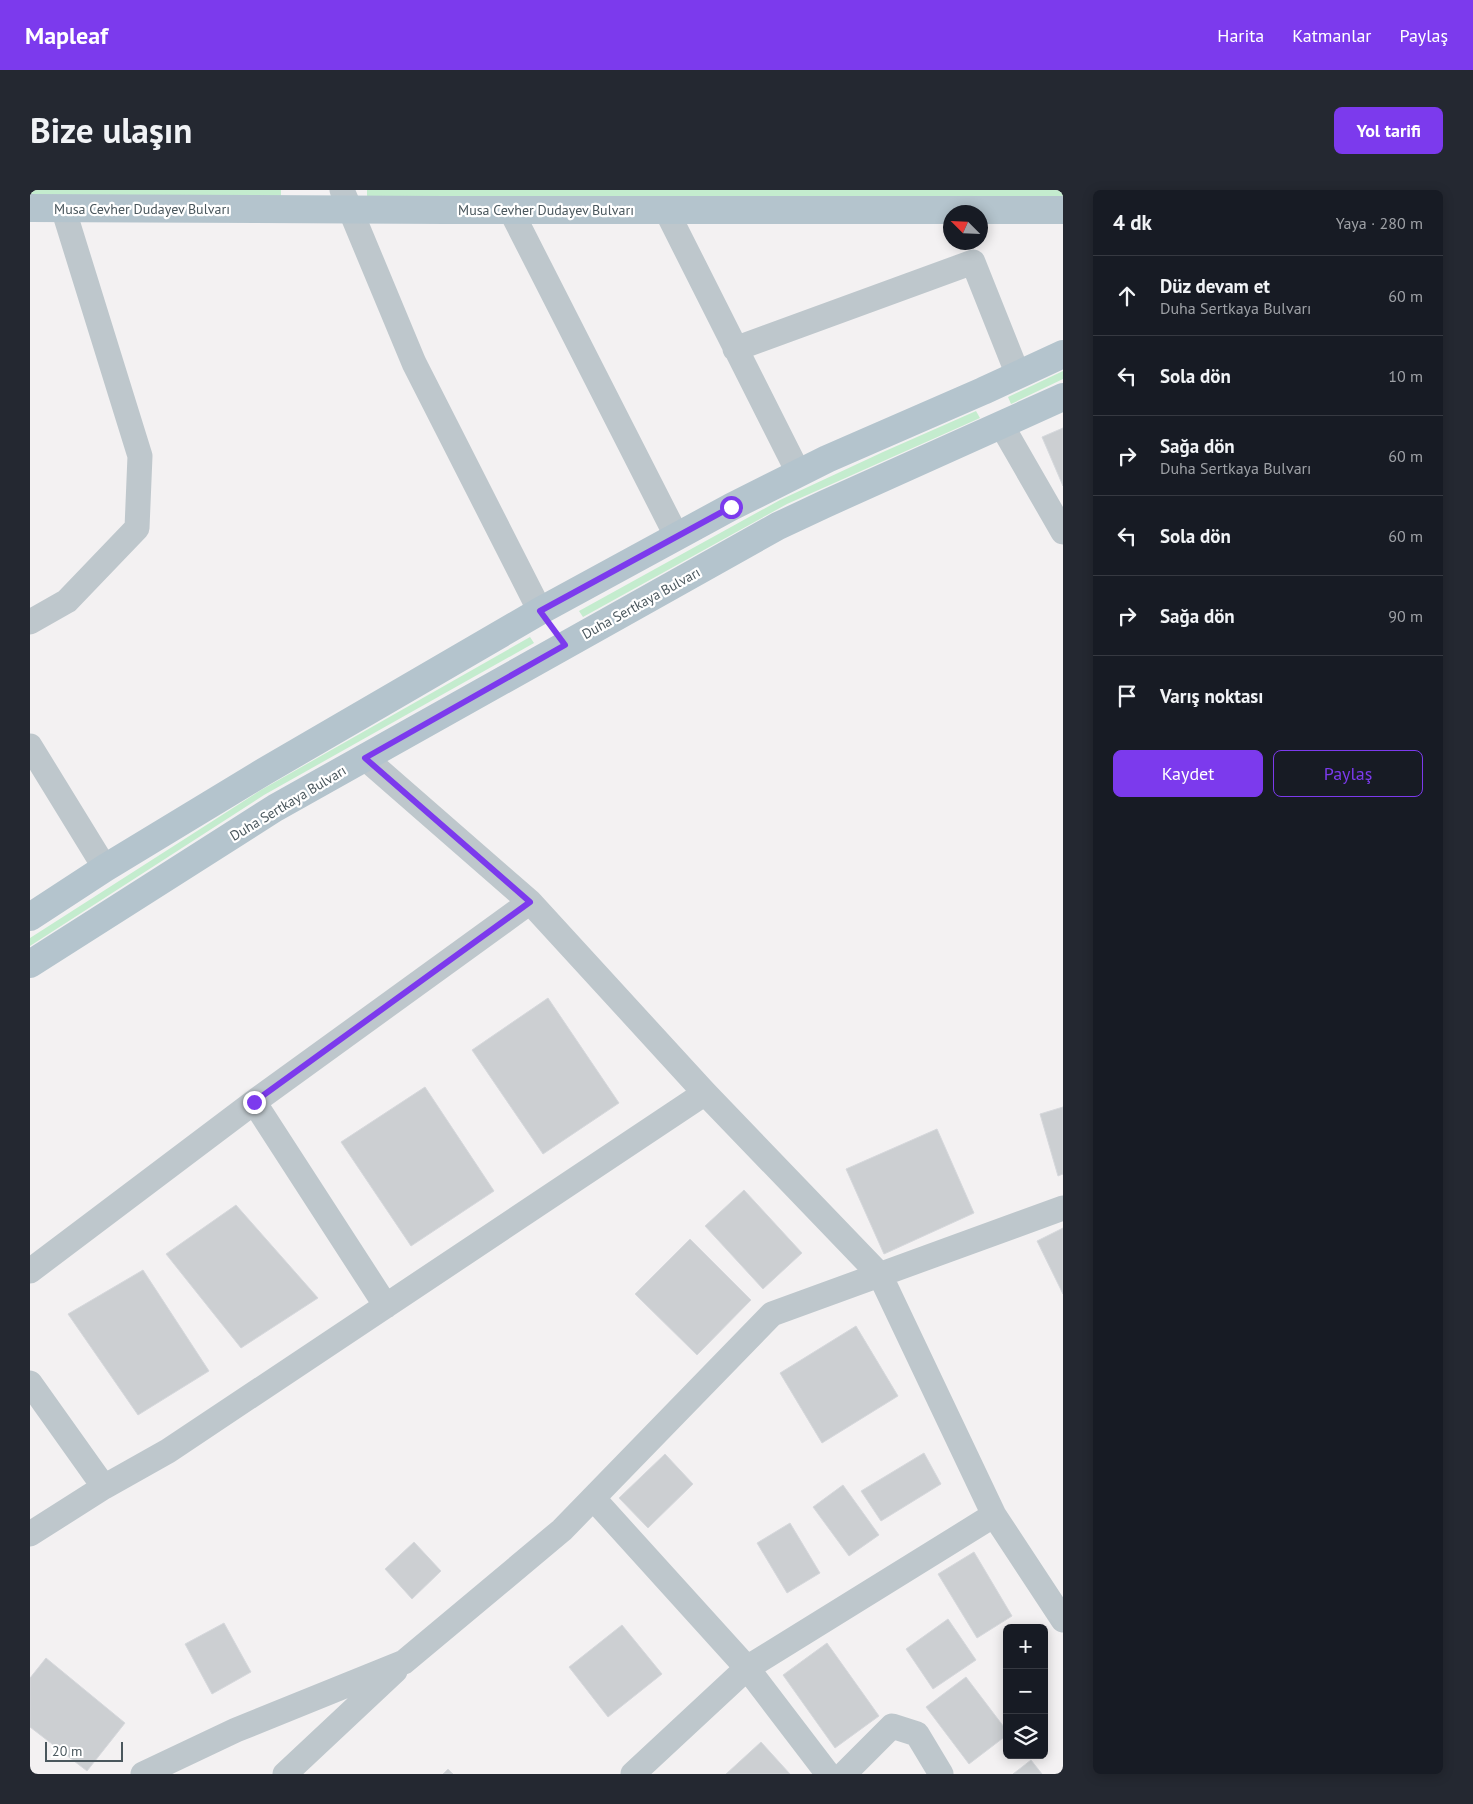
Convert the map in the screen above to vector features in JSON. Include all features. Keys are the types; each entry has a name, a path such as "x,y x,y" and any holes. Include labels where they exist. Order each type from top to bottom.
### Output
{"main road":[{"name":"Musa Cevher Dudayev Bulvarı","path":"30,208 345,200 511,210 1063,210"},
{"path":"30,917 106,868 265,771 540,611 677,536 798,472 1063,354"},
{"path":"983,391 1002,426"},
{"name":"Duha Sertkaya Bulvarı","path":"30,964 275,808 778,526 1063,398"},
{"path":"540,611 565,645"}],"street":[{"path":"345,200 414,363 540,611"},
{"path":"30,622 67,601 137,528 140,456 63,208"},
{"path":"511,210 677,536"},
{"path":"666,210 798,472"},
{"path":"735,349 972,262 1018,374"},
{"path":"1002,426 1063,532"},
{"path":"30,746 106,868"},
{"path":"365,758 530,902 705,1093 880,1275 994,1515 1063,1620"},
{"path":"30,1271 254,1102 530,902"},
{"path":"30,1534 104,1487 168,1451 705,1093"},
{"path":"254,1102 386,1306"},
{"path":"286,1774 404,1662 562,1530 772,1314 1063,1208"},
{"path":"30,1383 104,1487"},
{"path":"593,1498 747,1668 828,1774"},
{"path":"633,1774 747,1668 994,1515"},
{"path":"144,1774 236,1730 404,1662"},
{"path":"844,1774 892,1726 917,1734 941,1774"}],"green space":[{"path":"30,190 281,190 281,196 30,196"},
{"path":"367,190 1063,190 1063,196 367,196"},
{"path":"1063,371 1063,379 1011,404 1008,397"},
{"path":"976,411 980,418 787,504 583,617 579,611 780,500"},
{"path":"530,637 534,643 264,795 30,946 30,938 261,790"}],"building":[{"path":"1063,428 1063,486 1042,437"},
{"path":"548,998 619,1103 543,1154 472,1050"},
{"path":"425,1087 494,1191 411,1246 341,1142"},
{"path":"1063,1107 1063,1174 1058,1176 1040,1114"},
{"path":"937,1129 974,1213 884,1254 846,1169"},
{"path":"744,1190 802,1253 763,1289 705,1226"},
{"path":"236,1205 318,1298 241,1348 166,1254"},
{"path":"1063,1228 1063,1294 1037,1241"},
{"path":"690,1239 751,1300 697,1355 635,1294"},
{"path":"143,1270 209,1371 138,1415 68,1314"},
{"path":"856,1326 898,1396 822,1443 780,1373"},
{"path":"924,1453 941,1484 881,1521 861,1491"},
{"path":"665,1454 693,1484 648,1528 619,1498"},
{"path":"843,1485 879,1535 849,1556 813,1507"},
{"path":"790,1523 820,1573 787,1593 757,1543"},
{"path":"414,1542 441,1571 412,1599 385,1569"},
{"path":"974,1552 1012,1616 977,1638 938,1574"},
{"path":"948,1619 976,1660 933,1689 906,1649"},
{"path":"224,1623 251,1672 212,1694 185,1644"},
{"path":"622,1625 662,1674 608,1717 569,1667"},
{"path":"827,1643 879,1716 835,1748 783,1675"},
{"path":"46,1658 125,1723 87,1771 30,1727 30,1678"},
{"path":"966,1677 1003,1726 1003,1738 969,1764 926,1707"},
{"path":"761,1742 790,1774 726,1774"},
{"path":"1031,1760 1042,1774 1013,1774"},
{"path":"448,1769 453,1774 443,1774"}],"route":[{"path":"254,1102 530,902 365,758 565,645 540,611 731,507"}]}
